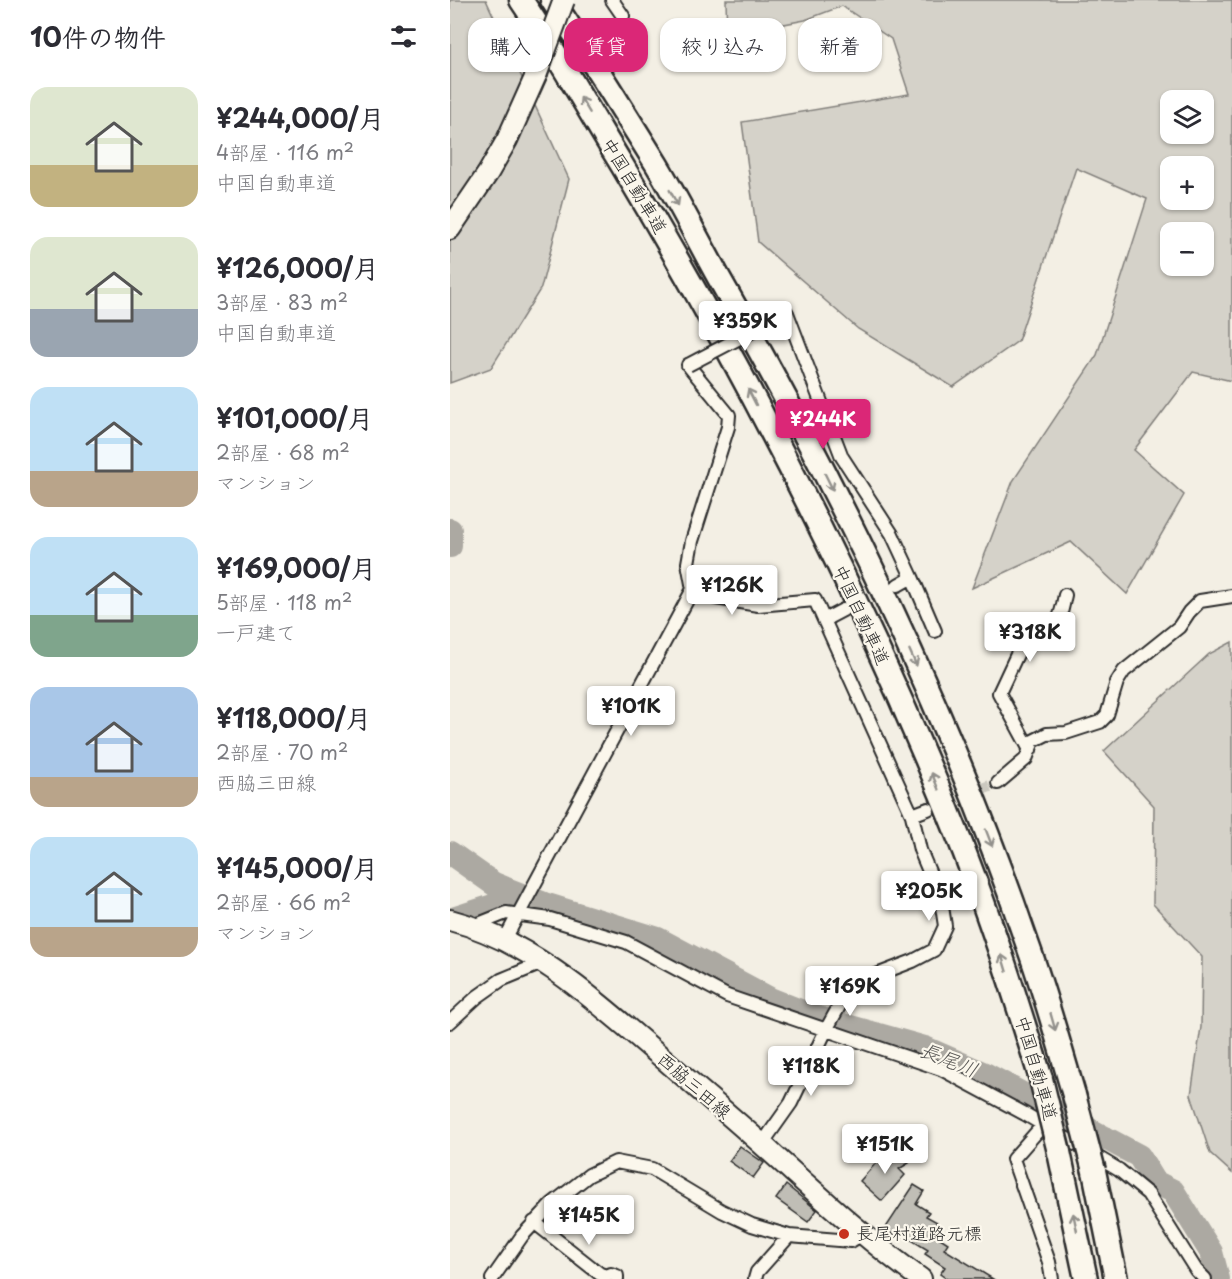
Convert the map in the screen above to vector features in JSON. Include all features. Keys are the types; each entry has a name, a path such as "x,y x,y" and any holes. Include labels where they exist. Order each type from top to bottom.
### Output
{"highway":[{"name":"中国自動車道","path":"521,0 674,253 755,402 867,623 964,852 1000,948 1041,1079 1086,1279"},
{"name":"中国自動車道","path":"552,0 658,167 768,363 894,615 946,729 1027,941 1074,1095 1094,1171 1116,1279"}],"main road":[{"path":"450,229 507,140 537,73 564,0"},
{"name":"西脇三田線","path":"461,923 504,941 542,963 590,996 762,1144 862,1234 921,1279"}],"street":[{"path":"612,0 622,16"},
{"path":"504,941 693,589 688,563 692,541 728,427 729,415 688,365 787,313 842,457 892,534 935,632"},
{"path":"898,585 912,577"},
{"path":"693,589 716,598 758,605 815,600 912,815 920,850 941,900 945,926 934,950 913,961 866,979 848,990 791,1103 762,1144"},
{"path":"1030,750 999,693 1029,631 1056,624 1065,595"},
{"path":"998,783 1026,759 1033,741 1047,734 1066,733 1100,722 1107,715 1117,682 1124,671 1179,627 1200,601 1232,596"},
{"path":"824,620 843,610"},
{"path":"912,815 928,809"},
{"path":"461,923 506,913 519,914 550,919 626,942 728,996 941,1069 1119,1170 1148,1194 1196,1270 1205,1279"},
{"path":"450,1022 477,997 501,980 542,963"},
{"path":"1043,1125 1013,1159 1049,1262 1052,1279"},
{"path":"492,1279 534,1222 575,1185 616,1162 652,1169 752,1225 789,1236 851,1241 862,1234"},
{"path":"534,1222 600,1274 607,1276 611,1274 617,1276 617,1279"},
{"path":"754,1279 757,1272 789,1236"}],"shaded area":[{"path":"450,0 486,0 494,18 468,18 468,72 519,72 569,179 541,288 491,368 450,383"},
{"path":"726,0 1232,0 1232,381 1193,372 1134,450 1184,495 1127,594 1071,542 972,588 1013,481 1097,355 1147,199 1076,168 1018,341 953,387 858,329 758,242 742,122 909,94 891,39 882,33 882,18 860,18 842,6 810,18 798,18 798,21 786,24 786,18 727,18"},
{"path":"1232,642 1232,1173 1210,1153 1191,1095 1201,1027 1202,957 1153,904 1154,806 1104,751 1209,654"}],"building":[{"path":"740,1146 764,1163 753,1178 729,1161"},
{"path":"902,1151 909,1163 899,1169 905,1175 882,1201 860,1181 883,1155 888,1160"},
{"path":"786,1185 817,1210 808,1222 776,1199"},
{"path":"914,1185 924,1191 916,1204 929,1212 926,1216 937,1222 931,1232 948,1243 944,1249 993,1279 947,1279 940,1274 945,1267 925,1254 928,1250 897,1231 895,1236 885,1229"}],"waterway":[{"name":"長尾川","path":"450,530 450,546"},
{"name":"長尾川","path":"450,853 494,884 544,904 658,939 772,1000 815,1017 925,1048 987,1075 1139,1156 1155,1182 1173,1191 1211,1252 1218,1279"},
{"path":"450,920 493,906 536,904"}],"tunnel":[{"path":"928,809 998,783"}],"place":[{"name":"長尾村道路元標","path":"844,1234"}]}
